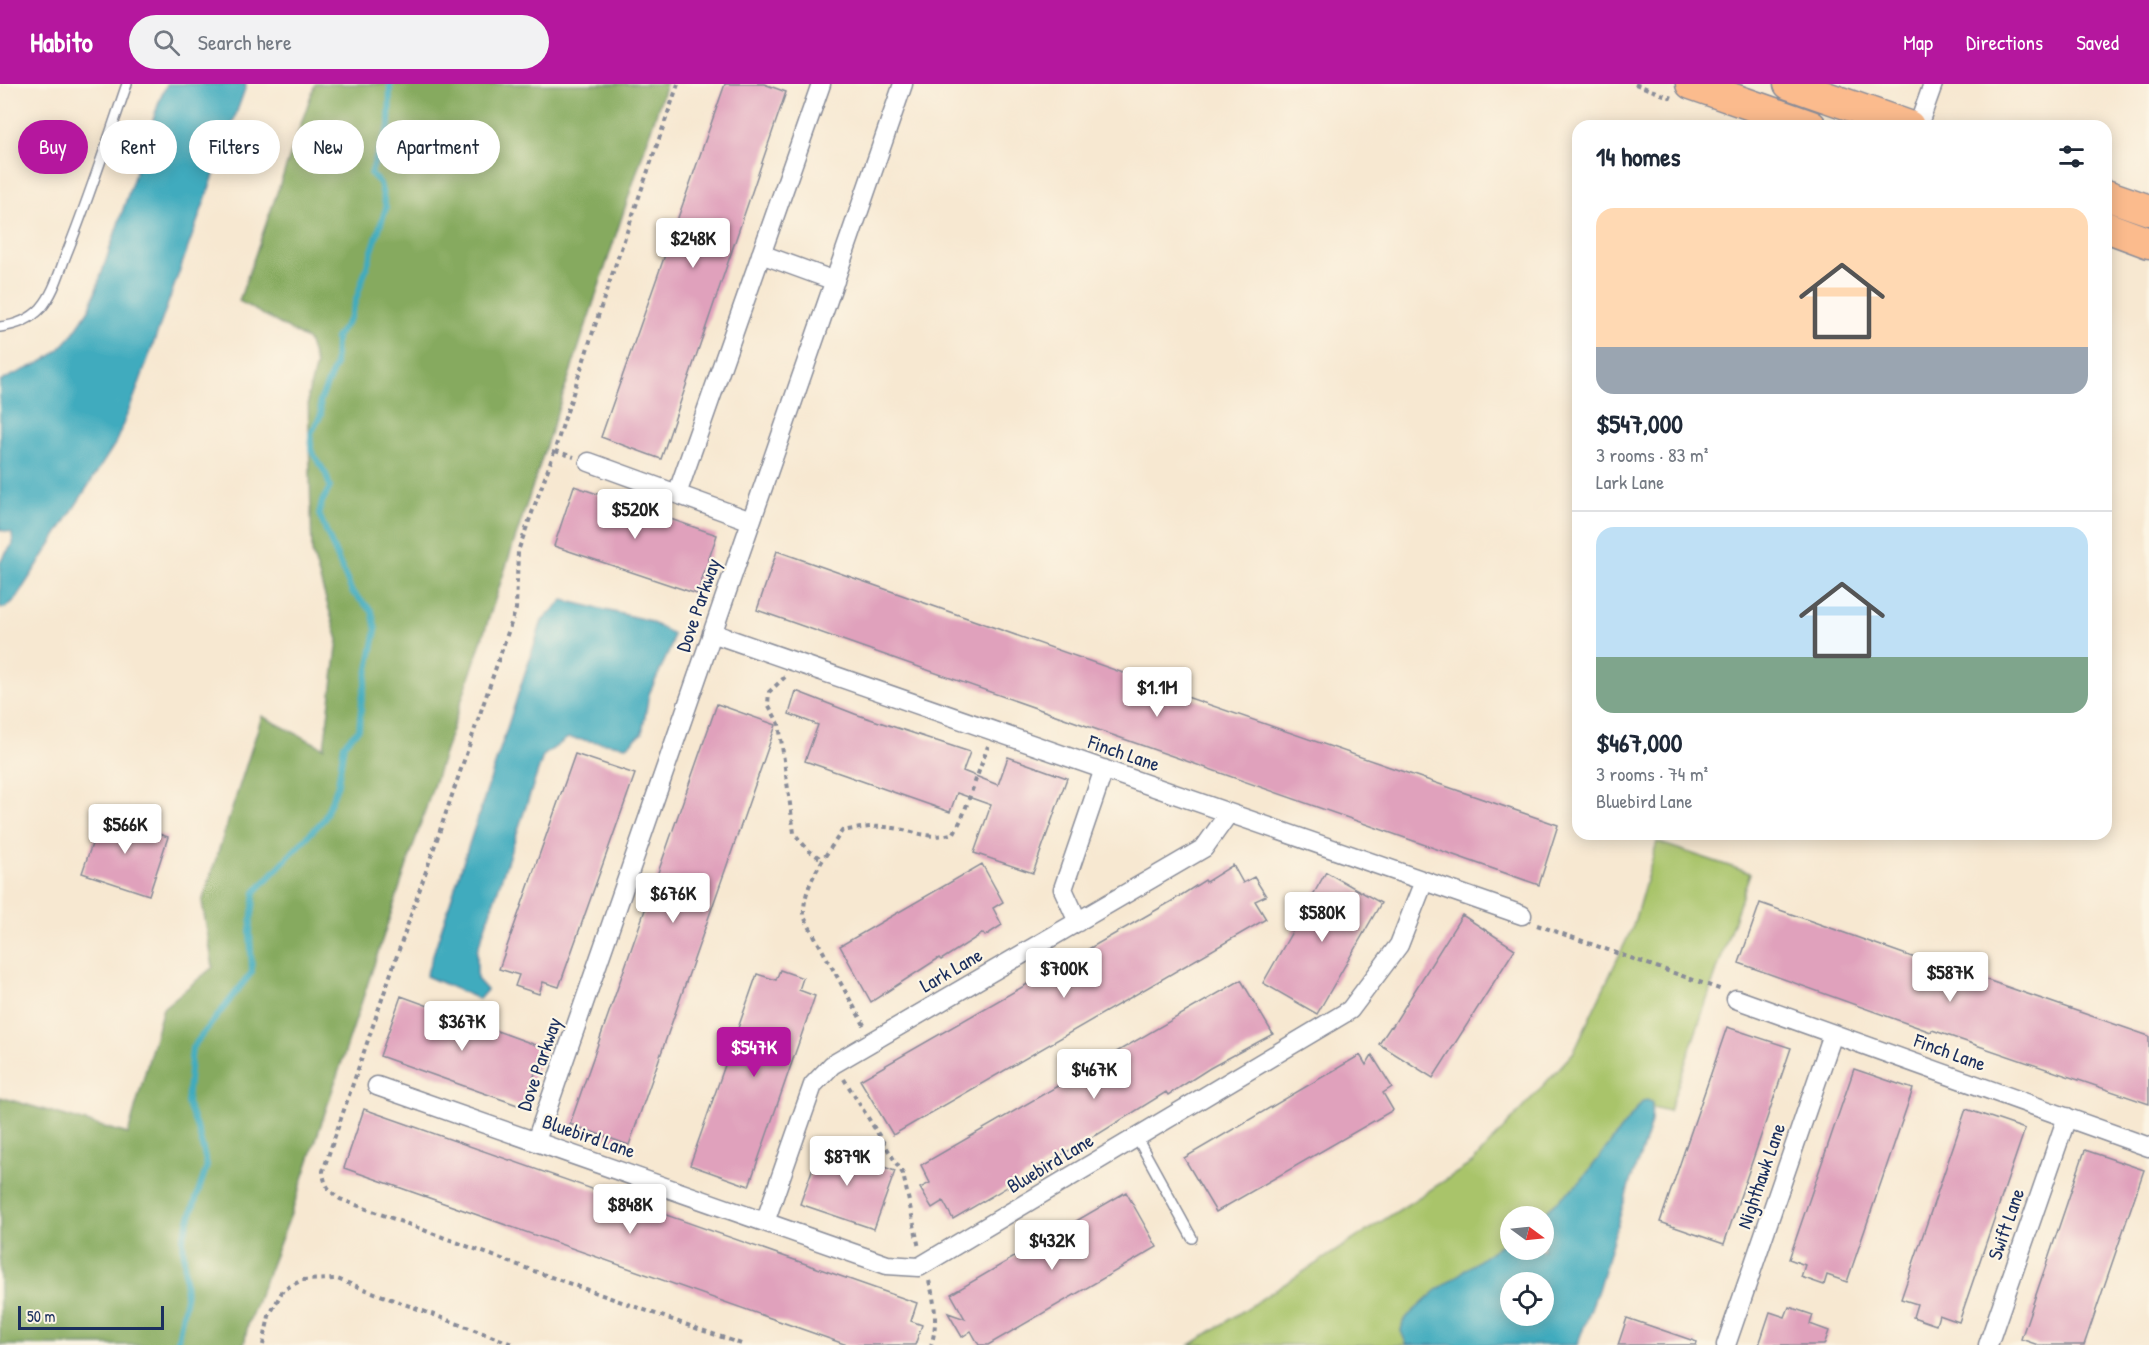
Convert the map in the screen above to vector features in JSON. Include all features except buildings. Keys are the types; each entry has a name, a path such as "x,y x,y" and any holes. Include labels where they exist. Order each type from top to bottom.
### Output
{"highway":[{"path":"1691,84 1794,120"},
{"path":"1789,84 1892,120"},
{"path":"2112,197 2149,210"},
{"path":"2112,229 2149,243"}],"street":[{"path":"677,494 820,84"},
{"name":"Dove Parkway","path":"536,1141 903,84"},
{"path":"1920,120 1933,84"},
{"path":"761,254 835,281"},
{"path":"589,462 752,520"},
{"name":"Finch Lane","path":"712,633 1522,915"},
{"path":"1078,922 1063,889 1104,769"},
{"name":"Lark Lane","path":"765,1222 813,1085 835,1064 1204,848 1229,813"},
{"name":"Bluebird Lane","path":"377,1086 887,1265 919,1267 1350,1010 1399,945 1424,880"},
{"name":"Finch Lane","path":"1736,999 2149,1147"},
{"name":"Nighthawk Lane","path":"1729,1338 1833,1034"},
{"name":"Swift Lane","path":"1989,1345 2067,1117"}],"lane":[{"path":"0,327 13,326 30,318 41,308 51,293 76,230 127,84"},
{"path":"1137,1138 1192,1238"}],"path":[{"path":"678,84 604,298 551,461 518,551 516,609 323,1171 324,1182 329,1191 340,1199 744,1345"},
{"path":"802,664 777,682 769,692 768,704 779,724 794,833 808,850 823,860"},
{"path":"873,1041 804,917 806,892 842,831 871,826 893,828 939,838 954,833 962,818 994,731"},
{"path":"1522,915 1532,923 1721,988 1736,999"},
{"path":"835,1064 903,1174 924,1264 934,1296 934,1337 931,1345"},
{"path":"263,1345 269,1316 283,1290 302,1280 337,1280 515,1345"}],"green space":[{"path":"315,84 666,84 293,1209 248,1324 244,1345 0,1345 0,1097 128,1134 163,1008 213,967 202,902 262,716 324,748 338,640 312,552 308,395 316,365 308,340 239,301 292,150 292,174 364,174 364,120 302,120"},
{"path":"1657,842 1750,873 1669,1111 1652,1107 1652,1103 1643,1101 1581,1181 1552,1206 1500,1206 1500,1245 1436,1291 1408,1316 1403,1322 1401,1331 1407,1345 1190,1345 1472,1163 1573,1053 1633,926"}],"water":[{"path":"167,84 246,84 234,120 189,120 189,174 214,174 135,395 115,444 15,600 5,608 0,608 0,564 13,544 12,533 0,530 0,382 51,356 70,338 90,308 135,174 177,174 177,120 153,120"},
{"path":"563,600 647,620 673,634 670,649 649,694 642,733 627,746 568,738 543,756 477,951 477,979 487,990 479,999 426,976 542,621"},
{"path":"1647,1100 1652,1103 1651,1122 1630,1182 1598,1290 1577,1345 1407,1345 1401,1331 1403,1322 1408,1316 1436,1291 1500,1245 1500,1260 1554,1260 1554,1206 1552,1206 1581,1181 1643,1101"}],"waterway":[{"path":"177,1345 186,1297 183,1238 207,1166 199,1133 187,1103 192,1048 252,972 250,931 255,892 324,819 338,784 344,744 359,729 362,699 376,630 372,611 352,592 319,514 330,487 326,474 311,450 311,433 321,415 320,401 335,366 336,338 350,318 386,208 380,183 371,174 389,127 390,84"}]}
